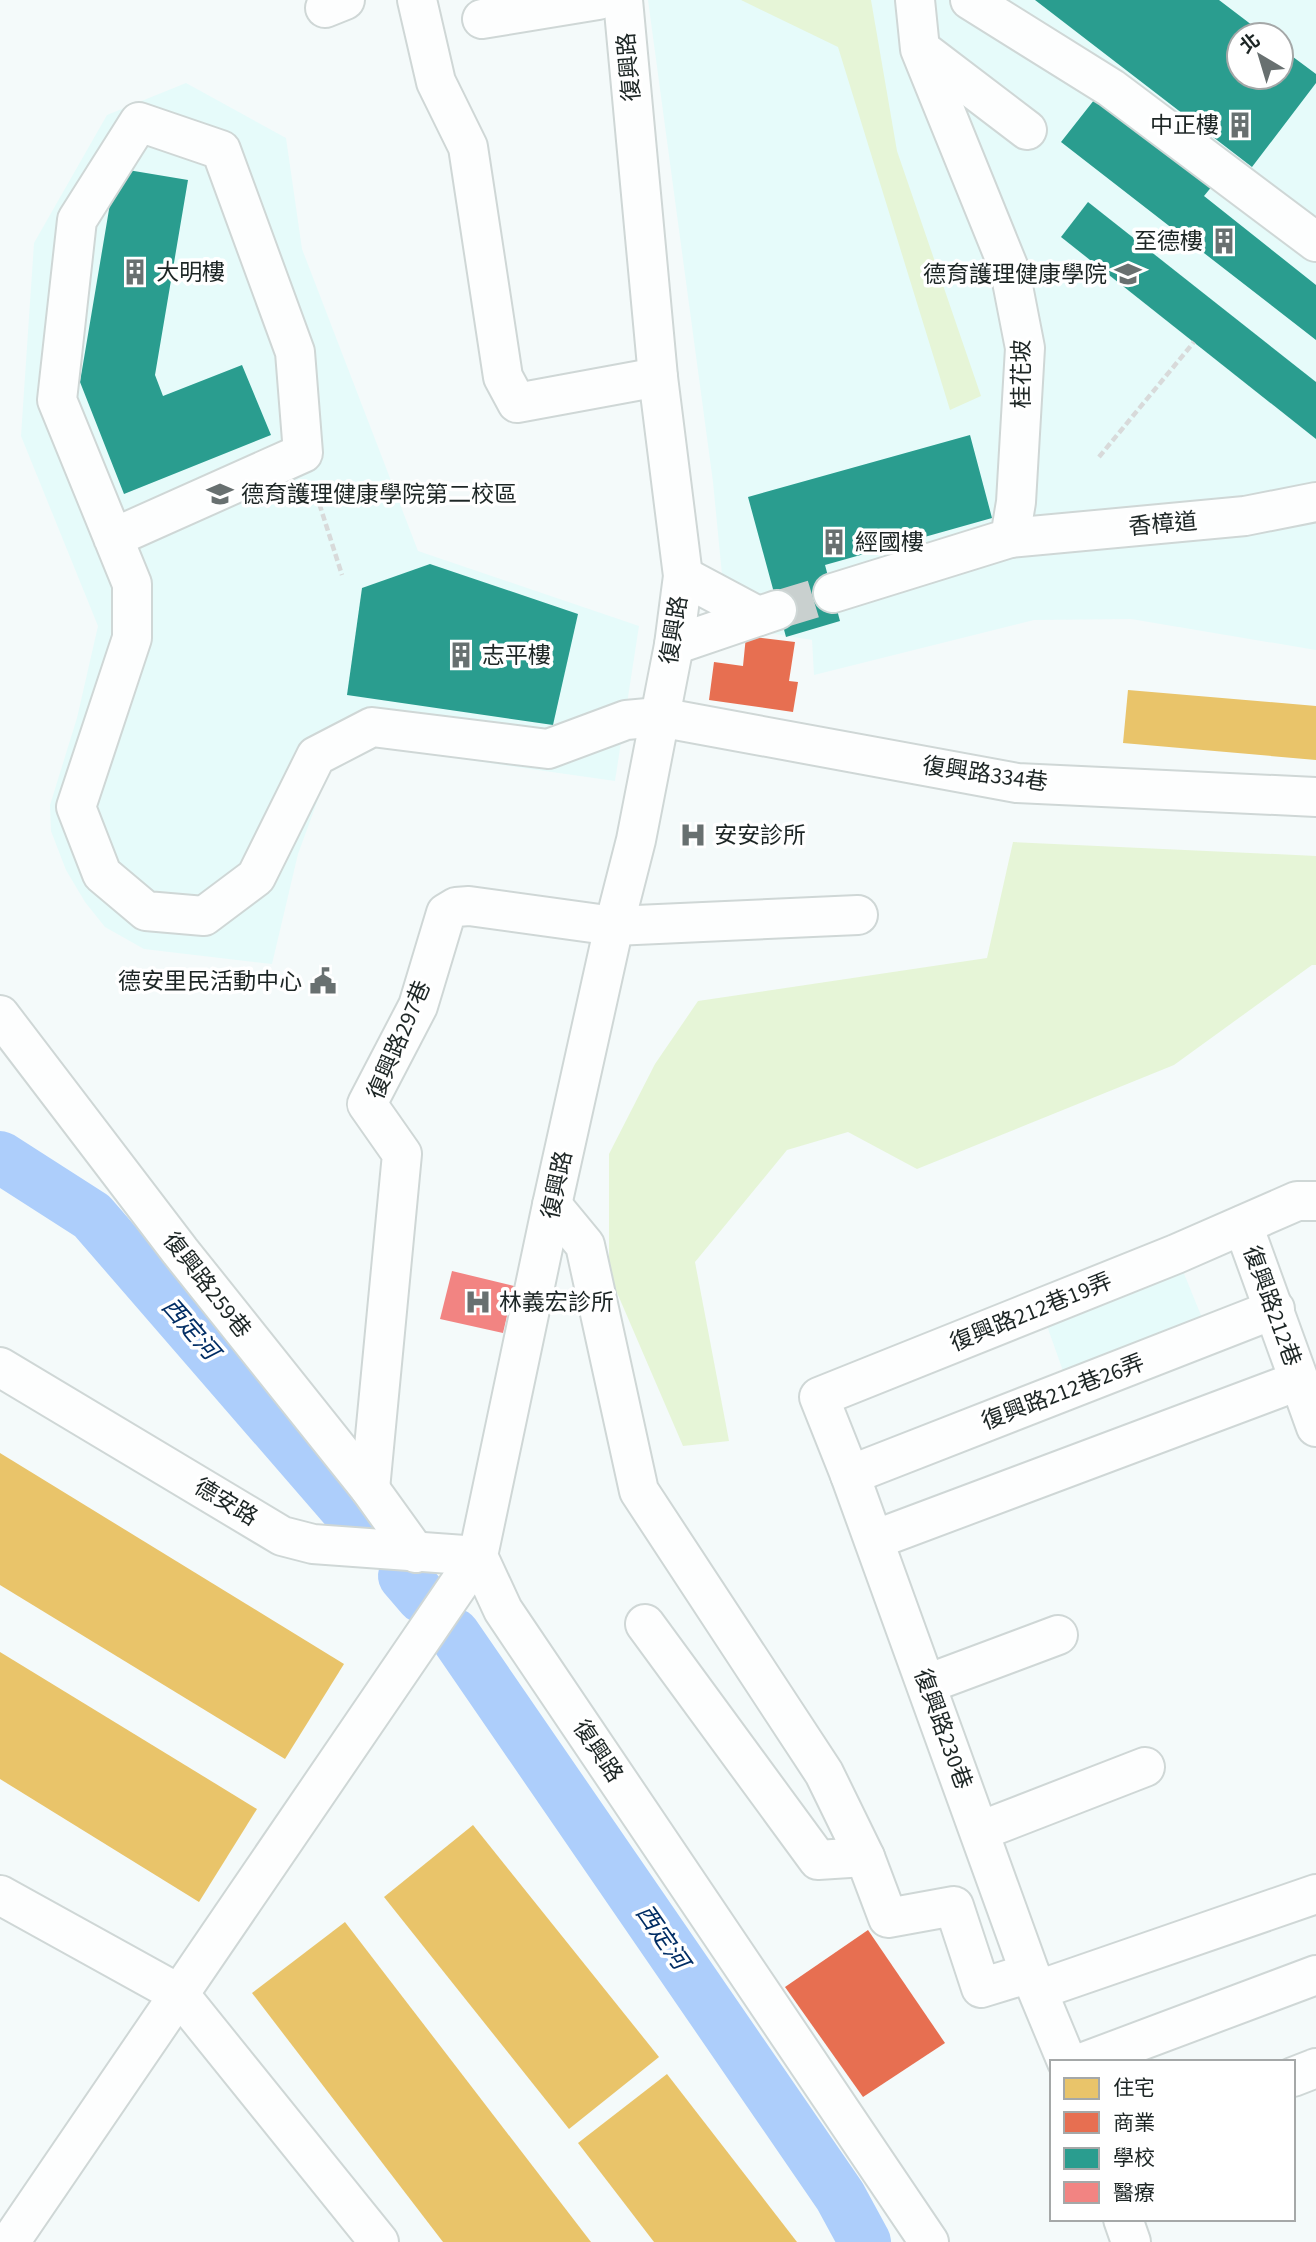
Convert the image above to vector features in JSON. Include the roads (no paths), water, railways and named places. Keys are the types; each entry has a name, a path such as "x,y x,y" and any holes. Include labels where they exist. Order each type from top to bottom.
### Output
{"street":[{"path":"416,0 436,82 468,147 503,377 517,403 658,377"},
{"path":"482,19 598,0"},
{"name":"復興路","path":"623,0 658,377 682,576 674,645 636,840 614,926 552,1205 478,1556 503,1610 929,2242"},
{"name":"桂花坡","path":"915,0 920,49 1010,271 1025,348 1016,502 1010,538"},
{"path":"970,0 1111,88 1316,242"},
{"path":"920,49 1027,130"},
{"name":"復興路334巷","path":"113,538 303,453 295,352 221,150 139,122 77,220 57,400 113,538 132,584 132,638 76,807 102,874 146,911 204,916 257,877 316,756 372,727 548,749 626,720 659,718 1017,783 1316,797"},
{"name":"香樟道","path":"1010,538 1245,516 1316,502"},
{"path":"833,593 1010,538"},
{"path":"674,645 768,613 682,576"},
{"name":"復興路297巷","path":"370,1489 402,1154 367,1104 418,1006 446,913 456,907 469,906 614,926 858,915"},
{"name":"復興路259巷","path":"0,1015 180,1251 370,1489 416,1553"},
{"name":"復興路212巷19弄","path":"819,1397 1176,1254 1297,1201 1316,1201"},
{"path":"552,1205 585,1245 639,1491 824,1773 865,1857 888,1918 954,1906 981,1988 1034,1981 1316,1895"},
{"name":"復興路212巷","path":"1243,1224 1316,1427"},
{"name":"復興路212巷26弄","path":"850,1475 1275,1309"},
{"name":"德安路","path":"0,1367 282,1536 313,1544 478,1556"},
{"path":"874,1540 1298,1381"},
{"name":"復興路230巷","path":"819,1397 874,1540 1034,1981 1066,2060"},
{"path":"9,2242 478,1556"},
{"path":"645,1624 818,1860 865,1857"},
{"path":"927,1684 1058,1635"},
{"path":"980,1831 1145,1767"},
{"path":"0,1895 179,1994 379,2242"},
{"path":"1089,2060 1316,1975"},
{"path":"1295,2076 1316,2068"},
{"path":"1124,2221 1131,2242"}],"waterway":[{"name":"西定河","path":"0,1157 92,1216 359,1524"},
{"name":"西定河","path":"404,1576 422,1597"},
{"name":"西定河","path":"454,1634 840,2196 865,2242"}],"tunnel":[{"path":"777,610 833,593"}],"place":[{"name":"中正樓","path":"1240,125"},
{"name":"至德樓","path":"1224,241"},
{"name":"大明樓","path":"135,272"},
{"name":"德育護理健康學院","path":"1128,274"},
{"name":"德育護理健康學院第二校區","path":"220,494"},
{"name":"經國樓","path":"834,542"},
{"name":"志平樓","path":"461,655"},
{"name":"安安診所","path":"693,835"},
{"name":"德安里民活動中心","path":"323,981"},
{"name":"林義宏診所","path":"478,1302"}]}
